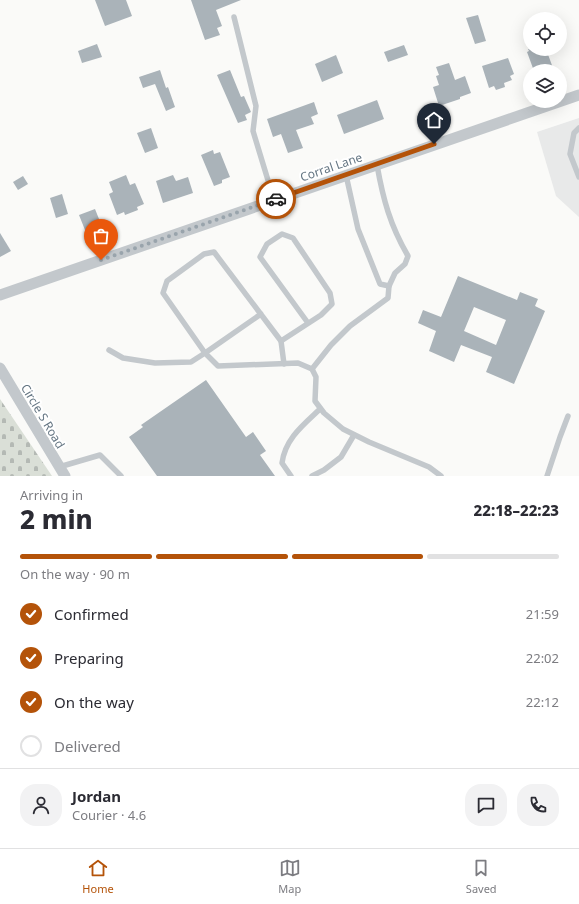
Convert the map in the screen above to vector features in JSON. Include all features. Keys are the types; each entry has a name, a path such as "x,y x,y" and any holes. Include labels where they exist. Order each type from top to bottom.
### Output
{"street":[{"name":"Corral Lane","path":"0,294 579,94"},
{"name":"Circle S Road","path":"0,368 62,471"}],"lane":[{"path":"234,17 256,106 253,131 274,200"},
{"path":"579,128 574,133 570,154 579,177"},
{"path":"312,369 350,326 388,298 389,286 395,273 405,264 408,256 397,238 386,209 377,164"},
{"path":"346,175 358,230 368,257 380,284 389,286"},
{"path":"281,341 321,315 332,304 330,293 293,238 282,234 267,244 260,257 308,323"},
{"path":"284,364 281,341 214,252 204,254 167,281 162,293 205,353 218,366 284,364 298,363 312,369 316,377 315,402 324,413 354,435 429,467 441,476"},
{"path":"109,350 123,358 155,363 191,362 261,314"},
{"path":"291,476 282,463 283,452 292,436 320,409"},
{"path":"547,476 568,416"},
{"path":"312,476 324,470 341,457 354,435"},
{"path":"62,471 100,455 121,476"}],"shaded area":[{"path":"579,118 579,217 556,196 537,132"}],"green space":[{"path":"0,399 52,476 0,476"}],"building":[{"path":"95,0 126,0 132,16 105,26"},
{"path":"191,0 241,0 216,10 222,26 217,28 220,35 205,40"},
{"path":"478,15 486,41 475,44 466,18"},
{"path":"97,44 102,57 82,63 78,51"},
{"path":"404,45 408,55 388,62 384,52"},
{"path":"336,55 343,73 322,82 315,64"},
{"path":"528,56 549,56 552,64 531,64"},
{"path":"508,58 514,74 510,76 512,80 504,83 505,87 496,90 494,86 489,88 482,66"},
{"path":"449,63 455,80 465,76 471,93 460,97 460,99 439,106 433,87 439,85 436,76 439,75 436,67"},
{"path":"160,70 166,88 168,87 175,107 166,111 155,84 143,88 139,77"},
{"path":"230,70 241,97 244,96 251,112 245,115 247,120 238,123 217,75"},
{"path":"377,100 384,119 344,134 337,115"},
{"path":"314,102 318,114 311,117 314,124 296,130 303,148 288,153 281,134 273,137 267,119"},
{"path":"151,128 158,148 145,153 137,133"},
{"path":"213,150 214,154 220,152 230,177 222,180 222,183 214,186 201,155"},
{"path":"126,175 130,185 135,183 144,204 137,207 138,210 125,215 124,212 117,215 109,194 113,192 109,182"},
{"path":"173,175 176,181 188,177 193,193 163,203 156,181"},
{"path":"23,176 28,184 18,190 13,182"},
{"path":"62,194 68,214 56,218 50,198"},
{"path":"95,209 101,224 85,230 79,215"},
{"path":"0,233 11,251 0,257"},
{"path":"458,276 517,300 520,292 538,299 535,306 545,311 514,384 486,372 492,357 461,345 454,362 429,351 436,331 418,323 423,310 441,317","holes":["474,307 506,320 496,345 464,331"]},
{"path":"206,380 246,437 253,432 266,451 260,455 275,476 157,476 129,437 143,427 141,425"}],"way so far":[{"path":"101,260 276,199"}],"route":[{"path":"276,199 434,144"}]}
